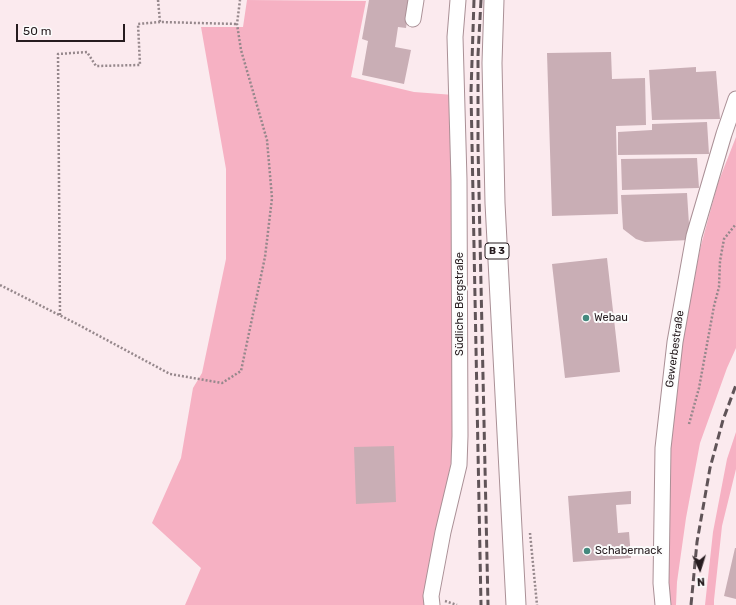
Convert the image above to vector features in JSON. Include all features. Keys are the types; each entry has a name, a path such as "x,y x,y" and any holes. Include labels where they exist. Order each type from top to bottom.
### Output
{"main road":[{"name":"B 3","path":"494,0 492,63 495,203 513,601"}],"street":[{"path":"413,19 416,0"},
{"name":"Südliche Bergstraße","path":"432,605 431,596 442,532 459,465 459,180 455,37 458,0"},
{"name":"Gewerbestraße","path":"663,605 661,583 662,448 675,342 694,236 724,134 736,100"}],"path":[{"path":"158,0 160,22"},
{"path":"0,285 170,374 222,384 241,371 265,257 272,198 267,140 241,50 237,24 240,0"},
{"path":"60,316 58,54 87,52 96,66 140,65 138,24 160,22 237,24"},
{"path":"689,424 699,388 714,306 719,287 720,261 724,239 736,224"}],"shaded area":[{"path":"247,0 366,1 351,77 414,92 454,95 454,446 425,605 185,605 201,568 152,523 181,458 193,388 202,373 226,259 226,169 201,27 243,27"},
{"path":"736,137 736,348 727,368 700,443 686,518 677,582 676,605 666,605 670,433 679,358 700,249 718,183"},
{"path":"736,432 736,469 722,526 714,605 705,605 713,532 727,459"}],"building":[{"path":"369,0 410,0 406,28 398,27 395,47 411,50 404,84 362,75 368,41 362,39"},
{"path":"611,52 612,79 645,78 646,125 616,126 618,214 552,216 547,53"},
{"path":"696,67 696,72 716,71 720,119 652,120 649,70"},
{"path":"707,122 709,154 618,155 618,132 652,130 652,124"},
{"path":"697,158 699,188 622,190 621,159"},
{"path":"687,193 690,240 645,242 636,239 623,229 621,195"},
{"name":"Webau","path":"607,258 620,372 565,378 552,264"},
{"path":"394,446 396,502 356,504 354,447"},
{"path":"631,491 631,504 616,505 618,533 629,532 631,558 573,562 568,496"},
{"path":"736,548 736,599 724,596"}],"railway":[{"path":"474,0 471,92 481,605"},
{"path":"481,0 478,55 478,147 488,605"},
{"path":"691,605 697,542 710,468 723,420 736,385"}],"place":[{"name":"Webau","path":"586,318"},
{"name":"Schabernack","path":"587,551"}]}
